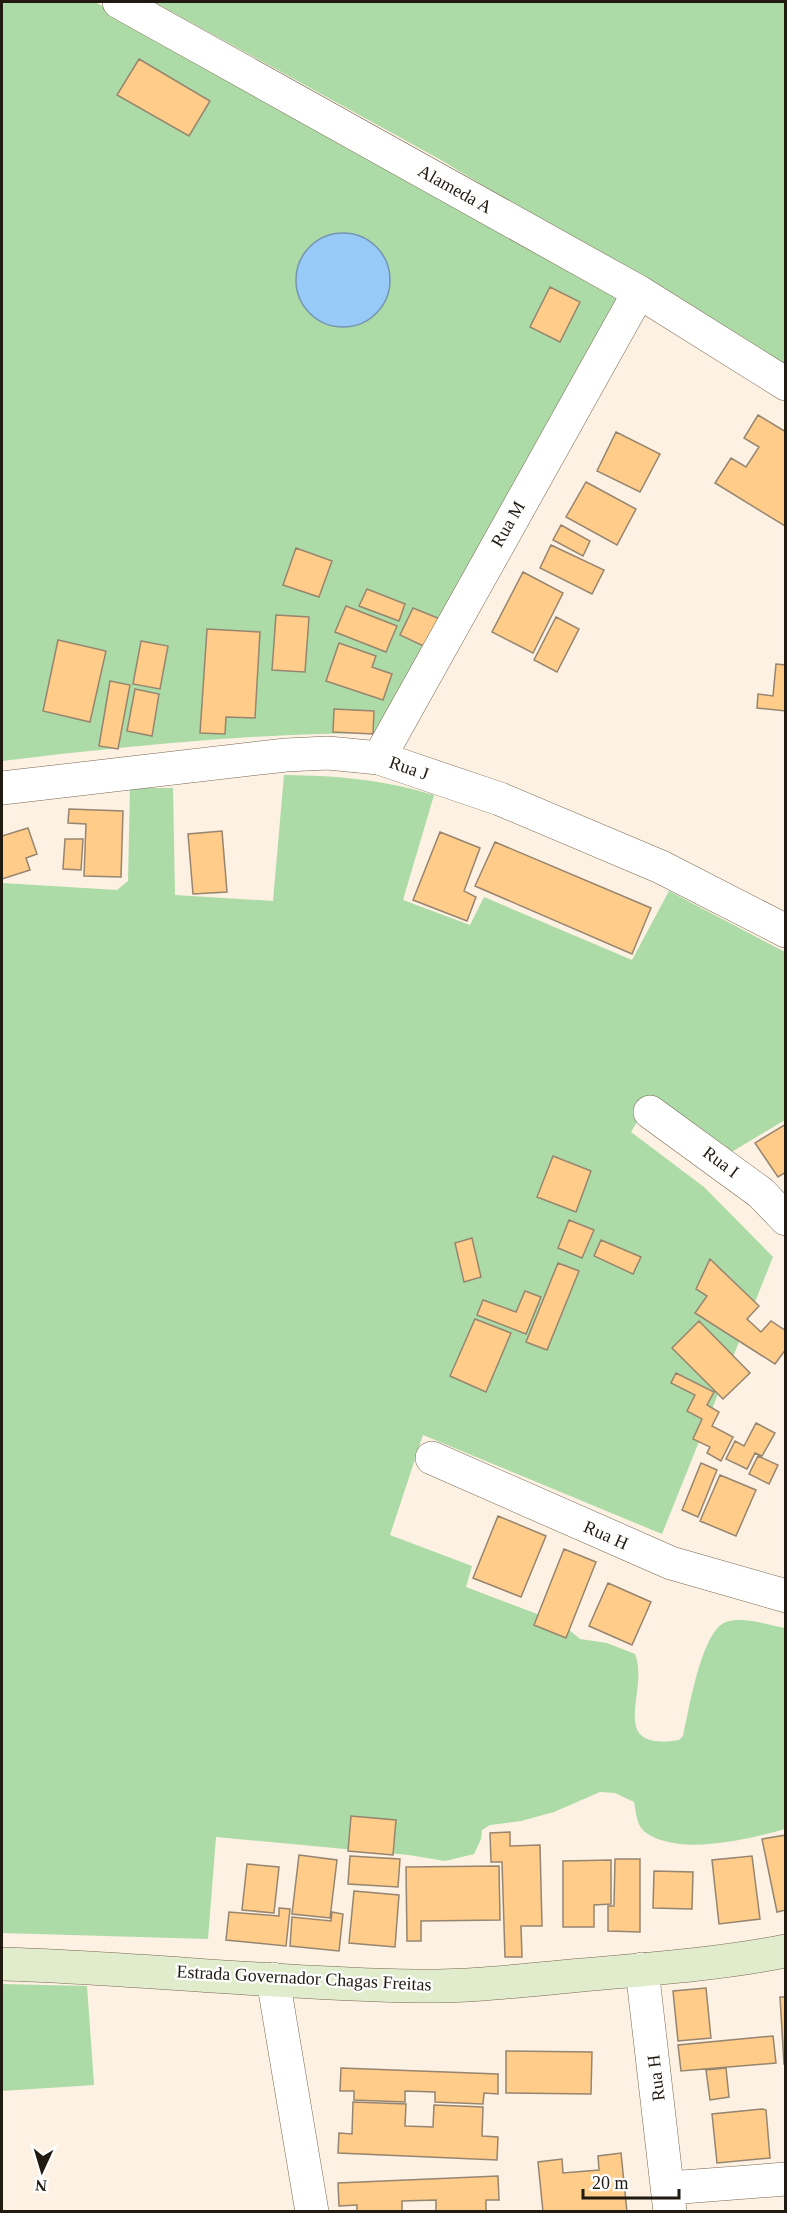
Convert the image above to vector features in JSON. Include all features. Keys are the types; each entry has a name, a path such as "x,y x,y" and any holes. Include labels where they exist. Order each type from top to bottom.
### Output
{"main road":[{"name":"Estrada Governador Chagas Freitas","path":"2,1964 105,1967 417,1986 492,1983 642,1969 749,1958 786,1951"}],"street":[{"name":"Alameda A","path":"119,2 639,292 786,384"},
{"name":"Rua M","path":"379,758 639,292"},
{"name":"Rua J","path":"2,788 286,754 328,753 379,758 500,799 661,867 786,932"},
{"name":"Rua I","path":"650,1112 761,1193 786,1219"},
{"name":"Rua H","path":"432,1458 671,1563 784,1589"},
{"name":"Rua H","path":"642,1969 670,2200 786,2179"},
{"path":"273,1979 312,2211"}],"green space":[{"path":"2,2 95,2 619,297 382,733 286,735 191,741 2,761"},
{"path":"154,2 785,2 785,369 441,160"},
{"path":"284,775 360,779 434,795 403,900 470,925 484,897 632,960 669,891 785,952 785,1120 725,1156 650,1101 631,1132 704,1187 773,1257 662,1534 423,1435 390,1535 472,1566 466,1587 561,1623 580,1639 607,1643 635,1654 638,1669 635,1715 637,1728 643,1737 656,1741 679,1740 683,1736 697,1673 703,1655 717,1628 726,1622 740,1620 785,1628 785,1829 714,1844 676,1843 659,1839 645,1832 637,1818 634,1802 615,1793 600,1792 554,1812 521,1821 490,1825 482,1830 481,1839 474,1854 445,1861 409,1855 216,1837 208,1939 2,1933 2,883 117,890 128,881 130,788 173,788 175,895 273,901"},
{"path":"2,1984 87,1986 94,2085 2,2091"}],"water":[{"path":"334,233 352,233 377,246 387,262 390,280 387,298 377,314 352,327 334,327 309,314 296,289 296,271 309,246"}],"building":[{"path":"139,59 210,101 189,136 117,95"},
{"path":"550,287 580,302 560,342 530,327"},
{"path":"758,415 786,432 785,526 715,483 731,458 746,467 759,447 744,438"},
{"path":"616,432 660,454 640,492 597,471"},
{"path":"586,482 636,509 617,545 566,517"},
{"path":"561,525 590,541 583,556 553,540"},
{"path":"551,545 604,570 592,594 540,568"},
{"path":"296,548 332,561 319,597 283,585"},
{"path":"523,572 563,593 533,653 492,632"},
{"path":"367,589 405,604 399,621 359,606"},
{"path":"346,606 397,626 386,652 335,632"},
{"path":"413,608 445,621 432,650 400,635"},
{"path":"276,615 309,617 305,672 272,670"},
{"path":"556,617 579,629 557,672 534,660"},
{"path":"207,629 260,632 255,718 226,717 225,734 200,733"},
{"path":"58,640 106,651 90,722 43,711"},
{"path":"141,641 168,646 160,689 133,684"},
{"path":"339,643 376,656 372,667 392,674 383,700 326,681"},
{"path":"776,664 786,665 786,711 757,708 758,694 773,696"},
{"path":"110,681 130,685 118,749 99,746"},
{"path":"135,689 159,694 152,736 127,731"},
{"path":"334,709 374,711 373,734 333,732"},
{"path":"69,809 123,811 121,877 84,876 86,824 68,823"},
{"path":"28,828 37,854 26,858 30,870 2,879 2,836"},
{"path":"222,831 227,892 193,894 188,834"},
{"path":"440,832 480,848 464,891 476,897 467,921 413,900"},
{"path":"65,839 83,839 81,870 63,869"},
{"path":"495,842 651,908 632,954 475,886"},
{"path":"786,1124 786,1172 778,1177 755,1143"},
{"path":"553,1156 591,1171 576,1212 537,1197"},
{"path":"569,1220 594,1230 582,1258 558,1248"},
{"path":"472,1238 481,1277 464,1282 455,1243"},
{"path":"601,1240 641,1257 633,1274 594,1256"},
{"path":"710,1259 759,1306 747,1319 761,1332 771,1321 786,1331 786,1349 775,1364 695,1313 707,1296 696,1289"},
{"path":"558,1263 579,1271 547,1350 526,1342"},
{"path":"525,1291 541,1297 526,1334 477,1315 483,1300 516,1312"},
{"path":"475,1319 511,1333 486,1392 450,1376"},
{"path":"699,1321 750,1373 723,1399 672,1348"},
{"path":"676,1373 714,1392 707,1405 719,1412 712,1426 733,1437 721,1461 707,1453 710,1447 693,1439 702,1419 687,1411 695,1395 671,1383"},
{"path":"756,1423 775,1433 762,1456 755,1453 747,1469 726,1459 735,1441 744,1446"},
{"path":"758,1456 778,1465 769,1484 749,1474"},
{"path":"701,1463 717,1470 698,1517 682,1510"},
{"path":"720,1475 756,1490 736,1536 700,1521"},
{"path":"498,1516 546,1536 521,1597 473,1578"},
{"path":"564,1549 596,1562 566,1638 534,1625"},
{"path":"608,1583 651,1602 632,1645 589,1626"},
{"path":"351,1816 396,1820 393,1855 348,1851"},
{"path":"510,1832 510,1846 540,1845 542,1926 521,1926 522,1957 505,1957 502,1862 491,1862 490,1833"},
{"path":"786,1835 786,1910 777,1912 762,1839"},
{"path":"299,1855 337,1860 330,1918 292,1914"},
{"path":"350,1856 400,1859 398,1887 348,1884"},
{"path":"752,1856 760,1919 719,1924 712,1860"},
{"path":"615,1859 640,1859 640,1932 608,1931 608,1906 614,1906"},
{"path":"611,1860 611,1904 594,1905 594,1927 563,1927 563,1861"},
{"path":"247,1864 279,1867 274,1913 242,1910"},
{"path":"499,1866 500,1920 421,1921 421,1941 407,1941 406,1867"},
{"path":"654,1871 693,1872 692,1909 653,1908"},
{"path":"354,1891 399,1895 395,1947 349,1943"},
{"path":"279,1908 290,1909 286,1946 226,1940 229,1912 279,1916"},
{"path":"332,1912 343,1914 339,1951 290,1946 292,1917 331,1921"},
{"path":"706,1988 711,2038 678,2041 673,1991"},
{"path":"780,1997 786,1997 786,2064 784,2064"},
{"path":"773,2036 776,2063 681,2071 678,2045"},
{"path":"506,2051 592,2052 591,2094 506,2093"},
{"path":"341,2068 498,2074 498,2094 484,2093 483,2104 435,2102 435,2092 405,2091 405,2102 354,2100 354,2091 340,2091"},
{"path":"726,2068 729,2097 710,2100 706,2070"},
{"path":"353,2102 406,2104 405,2126 433,2127 434,2105 483,2107 482,2136 498,2137 497,2160 338,2153 339,2133 352,2134"},
{"path":"766,2110 770,2158 717,2163 712,2114"},
{"path":"621,2153 627,2212 543,2212 538,2162 562,2159 563,2173 599,2170 598,2156"},
{"path":"498,2176 499,2200 486,2200 486,2211 436,2212 436,2200 402,2201 402,2212 357,2212 357,2205 339,2206 338,2183"}]}
